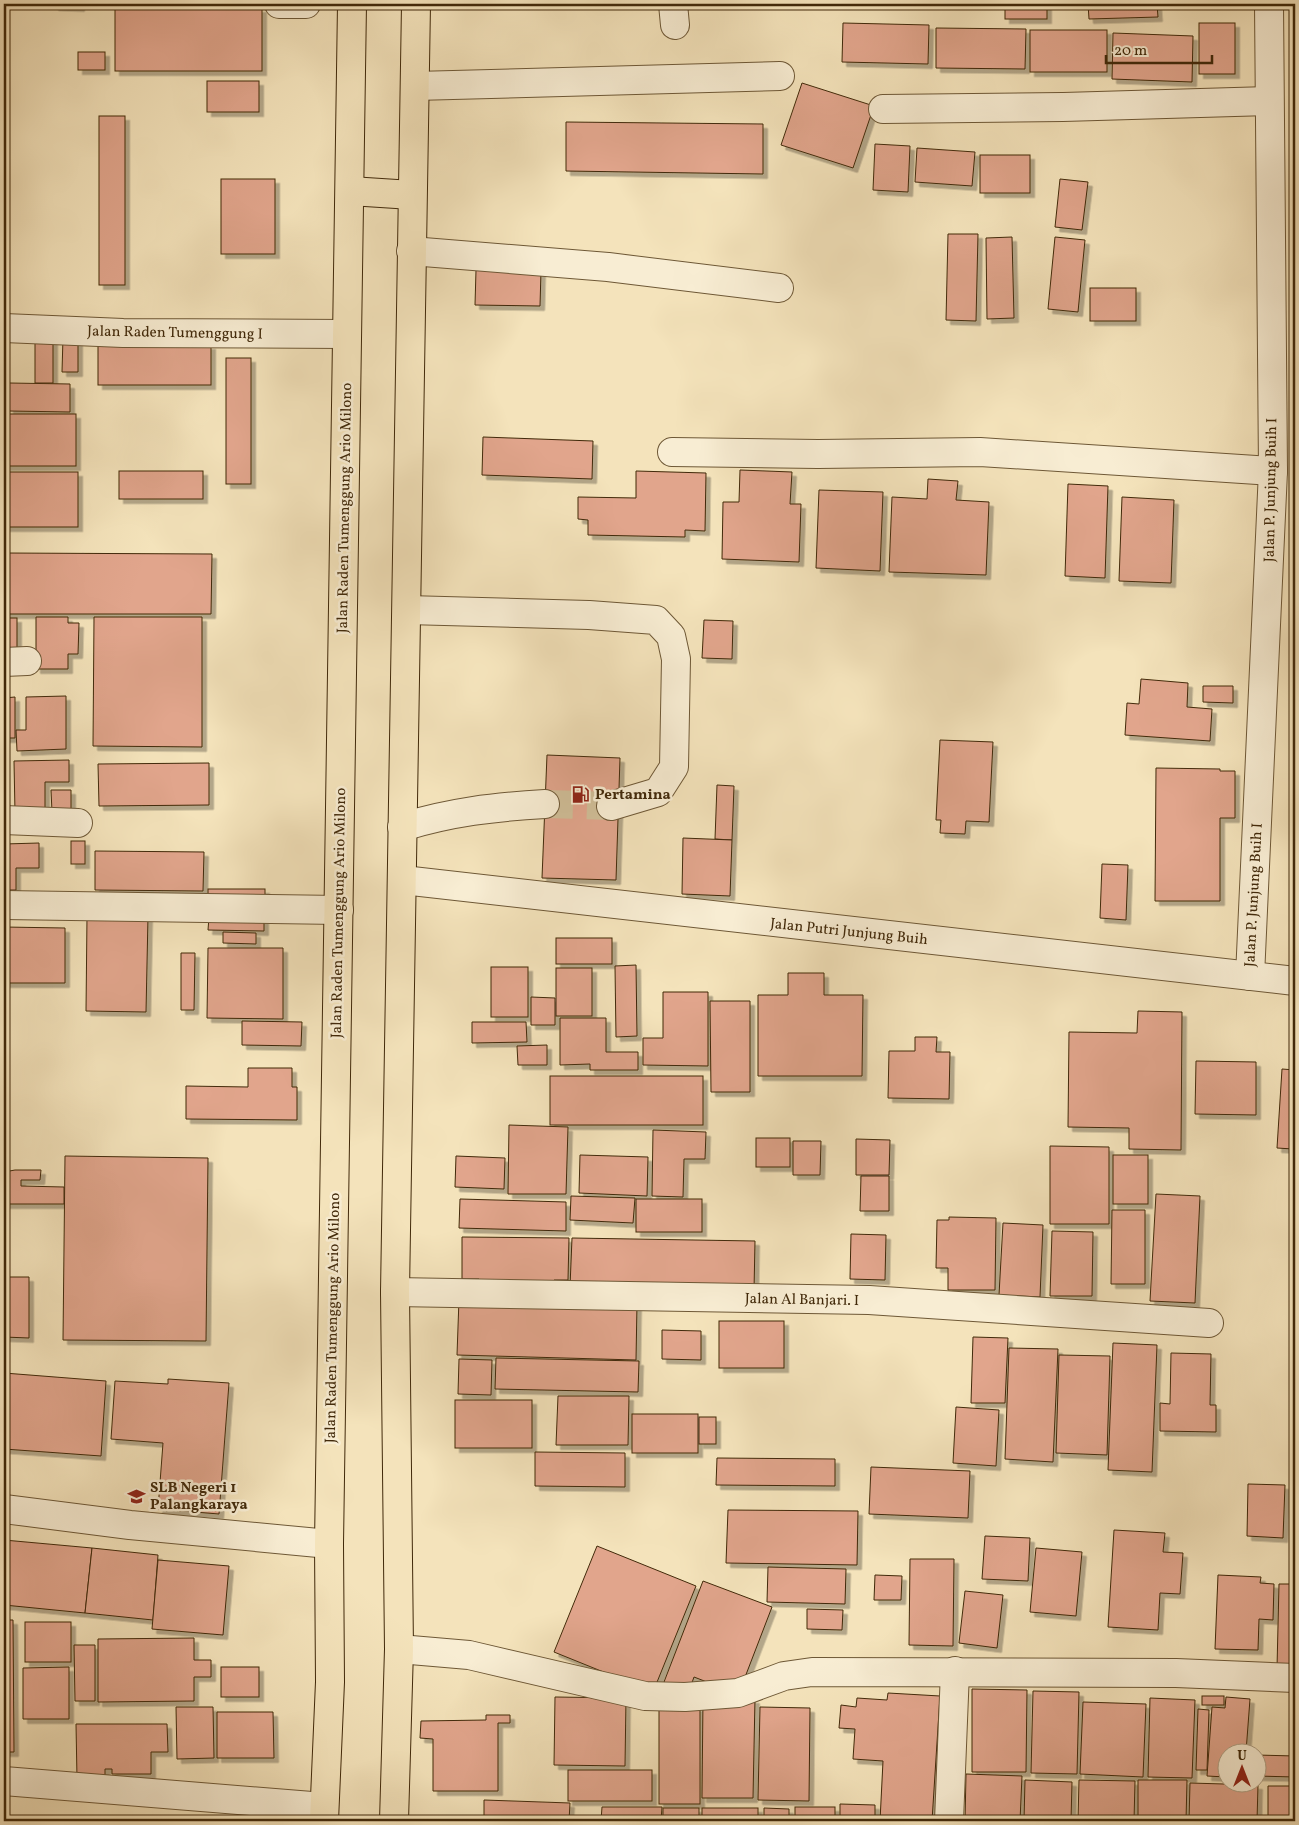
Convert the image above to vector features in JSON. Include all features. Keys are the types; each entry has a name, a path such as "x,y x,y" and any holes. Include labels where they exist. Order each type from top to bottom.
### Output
{"highway":[{"name":"Jalan Raden Tumenggung Ario Milono","path":"324,1814 330,1682 329,1544 352,4"},
{"path":"394,1821 399,1649 395,1292 416,4"},
{"path":"350,191 412,195"}],"street":[{"path":"279,4 306,4"},
{"name":"Jalan P. Junjung Buih I","path":"1250,976 1273,471 1269,101 1270,4"},
{"path":"415,86 780,76"},
{"path":"883,109 1063,108 1269,101"},
{"path":"411,251 608,267 779,288"},
{"name":"Jalan Raden Tumenggung I","path":"4,328 123,333 346,334"},
{"path":"672,452 980,452 1273,471"},
{"path":"407,610 589,615 656,620 663,626 671,636 676,659 674,767 658,792 611,806"},
{"path":"402,827 438,816 479,808 545,804"},
{"path":"4,820 78,822"},
{"name":"Jalan Putri Junjung Buih","path":"403,880 1295,981"},
{"path":"4,905 339,910"},
{"name":"Jalan Al Banjari. I","path":"395,1292 869,1300 1209,1323"},
{"path":"4,1509 130,1525 329,1544"},
{"path":"399,1649 469,1655 634,1694 677,1697 738,1693 784,1676 798,1673 955,1671 1176,1673 1295,1678"},
{"path":"949,1821 955,1671"},
{"path":"4,1780 324,1814"}],"building":[{"path":"54,4 80,4 80,7 54,6"},
{"path":"1005,4 1047,4 1047,19 1005,19"},
{"path":"1088,4 1157,4 1158,17 1089,19"},
{"path":"115,8 262,8 262,71 115,71"},
{"path":"843,23 929,25 928,64 842,62"},
{"path":"1199,23 1235,23 1235,74 1199,74"},
{"path":"936,28 1026,29 1025,69 936,68"},
{"path":"1030,30 1107,30 1107,72 1030,72"},
{"path":"1113,33 1193,36 1192,82 1112,79"},
{"path":"78,52 105,52 105,70 78,70"},
{"path":"207,81 259,81 259,112 207,112"},
{"path":"802,83 874,106 853,168 781,145"},
{"path":"99,116 125,116 125,285 99,285"},
{"path":"566,122 763,124 763,174 566,171"},
{"path":"875,144 910,146 908,192 873,190"},
{"path":"917,148 975,152 972,186 915,182"},
{"path":"980,155 1030,155 1030,193 980,193"},
{"path":"221,179 275,179 275,254 221,254"},
{"path":"1060,179 1088,182 1082,230 1055,227"},
{"path":"948,234 978,234 976,321 946,320"},
{"path":"1012,237 1014,318 987,319 986,238"},
{"path":"1055,237 1085,240 1078,312 1048,309"},
{"path":"476,270 541,271 540,306 475,305"},
{"path":"1090,288 1136,288 1136,321 1090,321"},
{"path":"35,333 53,333 53,383 35,383"},
{"path":"63,337 78,337 78,372 62,372"},
{"path":"98,345 211,345 211,385 98,385"},
{"path":"226,358 251,358 251,484 226,484"},
{"path":"9,383 70,384 70,412 9,411"},
{"path":"4,414 76,414 76,466 4,466"},
{"path":"483,437 593,441 592,479 482,475"},
{"path":"740,470 792,472 790,504 801,504 799,562 722,559 723,502 739,502"},
{"path":"119,471 203,471 203,499 119,499"},
{"path":"636,471 706,473 705,531 685,530 685,537 588,535 588,520 578,519 578,497 636,498"},
{"path":"4,472 78,472 78,527 4,527"},
{"path":"928,479 958,481 956,500 989,502 986,575 889,572 892,497 927,499"},
{"path":"1068,484 1108,486 1105,578 1065,576"},
{"path":"819,490 883,492 880,571 816,568"},
{"path":"1122,497 1174,500 1171,583 1119,581"},
{"path":"4,553 212,554 211,614 4,614"},
{"path":"36,617 68,617 68,623 79,623 78,654 68,654 68,669 36,669"},
{"path":"94,617 202,617 202,747 93,746"},
{"path":"4,618 17,618 17,649 4,649"},
{"path":"704,620 733,621 732,659 702,658"},
{"path":"1141,679 1188,683 1187,707 1212,709 1210,741 1125,735 1127,703 1139,704"},
{"path":"1203,686 1233,686 1233,703 1203,702"},
{"path":"66,696 66,749 17,751 16,730 26,730 26,697"},
{"path":"15,697 15,738 4,738 4,698"},
{"path":"940,740 993,742 989,822 966,821 965,834 940,833 941,820 936,820"},
{"path":"547,755 620,758 616,880 542,878"},
{"path":"69,760 69,782 45,782 45,813 15,813 14,761"},
{"path":"209,763 209,805 99,806 98,764"},
{"path":"1156,768 1235,771 1235,818 1220,818 1220,901 1155,901"},
{"path":"717,785 734,786 732,840 715,839"},
{"path":"51,790 71,790 71,811 52,812"},
{"path":"683,838 732,840 730,896 682,894"},
{"path":"71,841 85,841 85,864 71,864"},
{"path":"39,843 39,868 16,868 16,890 4,890 4,844"},
{"path":"95,851 204,852 203,891 95,890"},
{"path":"1102,864 1128,865 1126,920 1100,918"},
{"path":"208,889 265,889 265,901 208,901"},
{"path":"87,916 148,916 146,1012 86,1011"},
{"path":"209,917 264,918 264,931 208,930"},
{"path":"4,927 65,928 65,983 4,983"},
{"path":"223,932 256,933 256,944 223,943"},
{"path":"556,938 612,938 612,964 556,964"},
{"path":"208,948 283,948 283,1019 207,1018"},
{"path":"181,953 195,953 194,1010 181,1010"},
{"path":"636,965 637,1036 616,1037 615,966"},
{"path":"491,967 528,967 528,1017 491,1017"},
{"path":"556,968 592,968 592,1016 556,1016"},
{"path":"788,973 824,973 824,995 863,995 862,1076 758,1076 758,995 788,995"},
{"path":"663,992 708,992 708,1066 643,1065 643,1038 663,1038"},
{"path":"531,997 555,998 555,1025 531,1025"},
{"path":"710,1001 750,1001 750,1092 711,1092"},
{"path":"1138,1011 1182,1012 1181,1150 1129,1149 1129,1128 1068,1127 1069,1032 1137,1033"},
{"path":"560,1018 606,1018 606,1052 638,1052 638,1070 590,1070 590,1064 560,1065"},
{"path":"242,1021 302,1022 301,1046 242,1045"},
{"path":"472,1022 526,1022 527,1042 472,1043"},
{"path":"915,1037 937,1037 936,1052 950,1052 949,1099 888,1098 889,1051 915,1051"},
{"path":"547,1045 547,1065 518,1065 517,1046"},
{"path":"1196,1061 1256,1062 1256,1115 1195,1114"},
{"path":"248,1068 292,1068 292,1087 297,1087 297,1120 186,1119 186,1086 248,1087"},
{"path":"1282,1069 1295,1070 1295,1153 1293,1153 1293,1149 1277,1148"},
{"path":"550,1076 703,1076 703,1125 550,1125"},
{"path":"509,1125 568,1127 566,1194 508,1194"},
{"path":"653,1130 706,1132 705,1159 684,1159 683,1197 652,1196"},
{"path":"756,1138 790,1138 790,1167 756,1167"},
{"path":"856,1139 890,1140 889,1175 856,1175"},
{"path":"793,1141 821,1141 820,1175 793,1175"},
{"path":"1050,1146 1109,1147 1109,1224 1050,1224"},
{"path":"580,1155 648,1157 647,1196 579,1193"},
{"path":"1113,1155 1148,1155 1148,1204 1113,1204"},
{"path":"65,1156 208,1158 206,1341 63,1340"},
{"path":"456,1156 505,1158 504,1189 455,1187"},
{"path":"41,1170 40,1180 21,1180 21,1186 64,1187 64,1204 4,1204 4,1172"},
{"path":"861,1176 889,1176 889,1211 860,1211"},
{"path":"1156,1194 1200,1196 1195,1303 1150,1301"},
{"path":"571,1196 635,1198 633,1223 570,1220"},
{"path":"460,1199 566,1202 566,1231 459,1228"},
{"path":"636,1199 702,1199 702,1232 636,1232"},
{"path":"1112,1210 1145,1210 1145,1284 1111,1284"},
{"path":"949,1217 996,1218 995,1290 948,1290 948,1268 936,1268 937,1220 949,1220"},
{"path":"1003,1223 1043,1225 1040,1297 999,1295"},
{"path":"1052,1231 1093,1232 1092,1296 1050,1296"},
{"path":"851,1234 886,1235 885,1280 850,1279"},
{"path":"462,1237 569,1238 568,1280 554,1280 554,1289 479,1288 479,1279 462,1279"},
{"path":"572,1238 755,1241 754,1291 570,1287"},
{"path":"4,1277 29,1277 29,1338 4,1337"},
{"path":"459,1299 637,1304 636,1360 457,1355"},
{"path":"719,1321 784,1321 784,1368 719,1368"},
{"path":"662,1330 701,1331 701,1360 662,1359"},
{"path":"973,1337 1008,1338 1005,1403 971,1403"},
{"path":"1113,1343 1157,1345 1152,1472 1108,1470"},
{"path":"1009,1348 1058,1349 1053,1462 1005,1459"},
{"path":"1171,1353 1211,1354 1210,1405 1216,1405 1216,1432 1160,1431 1160,1403 1170,1404"},
{"path":"1059,1355 1110,1356 1107,1455 1056,1453"},
{"path":"496,1358 639,1361 638,1392 495,1389"},
{"path":"459,1359 492,1360 491,1395 458,1394"},
{"path":"4,1373 106,1381 101,1456 4,1449"},
{"path":"168,1379 229,1383 219,1514 158,1509 163,1443 111,1439 115,1381 168,1384"},
{"path":"558,1396 629,1396 628,1445 556,1445"},
{"path":"455,1400 532,1400 532,1448 455,1448"},
{"path":"956,1407 999,1410 996,1466 953,1463"},
{"path":"632,1414 698,1414 698,1453 632,1453"},
{"path":"699,1417 716,1417 716,1444 699,1444"},
{"path":"535,1452 625,1453 625,1487 535,1486"},
{"path":"717,1458 835,1459 835,1486 716,1485"},
{"path":"871,1467 970,1471 968,1518 869,1514"},
{"path":"1248,1484 1285,1485 1283,1538 1247,1536"},
{"path":"728,1510 858,1511 857,1565 726,1563"},
{"path":"1114,1530 1165,1533 1163,1552 1183,1553 1180,1594 1160,1593 1158,1630 1108,1627"},
{"path":"985,1536 1030,1538 1028,1581 982,1579"},
{"path":"4,1540 92,1548 85,1613 4,1605"},
{"path":"597,1546 696,1586 653,1692 554,1652"},
{"path":"92,1548 158,1555 153,1620 85,1613"},
{"path":"1036,1548 1082,1552 1076,1616 1030,1612"},
{"path":"910,1559 954,1559 953,1646 909,1645"},
{"path":"158,1560 229,1566 223,1635 152,1629"},
{"path":"768,1567 846,1569 845,1604 767,1602"},
{"path":"875,1575 902,1576 901,1600 874,1600"},
{"path":"1218,1575 1261,1577 1260,1583 1274,1584 1273,1620 1259,1619 1258,1650 1215,1649"},
{"path":"703,1581 772,1607 742,1685 728,1680 725,1689 694,1677 689,1691 664,1682"},
{"path":"1279,1584 1295,1584 1295,1668 1277,1668"},
{"path":"965,1591 1003,1595 997,1648 959,1643"},
{"path":"807,1609 843,1610 842,1630 807,1629"},
{"path":"4,1620 13,1620 14,1752 4,1752"},
{"path":"25,1622 71,1622 71,1662 25,1662"},
{"path":"194,1638 194,1660 211,1660 211,1677 194,1677 194,1701 98,1702 98,1639"},
{"path":"74,1645 95,1645 95,1701 75,1701"},
{"path":"69,1667 69,1719 23,1719 23,1668"},
{"path":"221,1667 259,1667 259,1697 221,1697"},
{"path":"972,1689 1027,1690 1026,1772 972,1772"},
{"path":"1033,1691 1079,1692 1077,1774 1031,1773"},
{"path":"888,1693 940,1696 932,1821 880,1821 883,1761 853,1759 855,1729 839,1728 841,1705 856,1707 857,1698 887,1700"},
{"path":"1202,1696 1224,1696 1224,1705 1202,1705"},
{"path":"555,1697 626,1698 625,1766 554,1765"},
{"path":"1226,1697 1250,1699 1247,1742 1216,1742 1216,1776 1207,1776 1212,1707 1225,1708"},
{"path":"703,1698 755,1699 753,1798 702,1798"},
{"path":"1150,1698 1195,1700 1192,1778 1148,1777"},
{"path":"1083,1702 1146,1704 1143,1777 1080,1774"},
{"path":"176,1707 213,1707 214,1758 177,1759"},
{"path":"659,1707 700,1707 700,1804 659,1804"},
{"path":"760,1707 810,1708 809,1801 758,1800"},
{"path":"1198,1709 1209,1710 1207,1770 1196,1770"},
{"path":"217,1712 273,1712 274,1758 217,1758"},
{"path":"486,1715 510,1715 510,1723 498,1723 498,1791 433,1791 433,1739 420,1738 421,1721 486,1720"},
{"path":"76,1724 167,1724 168,1752 151,1752 151,1774 112,1774 112,1769 105,1769 105,1778 77,1779"},
{"path":"1266,1755 1295,1756 1295,1777 1266,1776"},
{"path":"568,1770 652,1770 652,1801 568,1801"},
{"path":"966,1774 1022,1776 1020,1821 965,1821"},
{"path":"1025,1780 1072,1782 1071,1821 1024,1821"},
{"path":"1079,1780 1135,1781 1134,1821 1078,1821"},
{"path":"1138,1780 1187,1780 1186,1821 1138,1821"},
{"path":"1190,1783 1216,1784 1216,1792 1258,1792 1257,1821 1189,1821"},
{"path":"1268,1786 1295,1786 1295,1821 1268,1819"},
{"path":"484,1800 570,1803 569,1821 484,1821"},
{"path":"840,1804 875,1805 875,1821 840,1820"},
{"path":"602,1807 662,1807 661,1821 601,1821"},
{"path":"795,1807 835,1807 835,1821 795,1821"},
{"path":"663,1808 699,1808 699,1821 663,1821"},
{"path":"702,1808 758,1808 758,1821 702,1821"},
{"path":"764,1808 789,1809 789,1821 764,1821"}],"tunnel":[{"path":"545,804 611,806"}],"place":[{"name":"Pertamina","path":"581,794"},
{"name":"SLB Negeri 1 Palangkaraya","path":"136,1496"}]}
